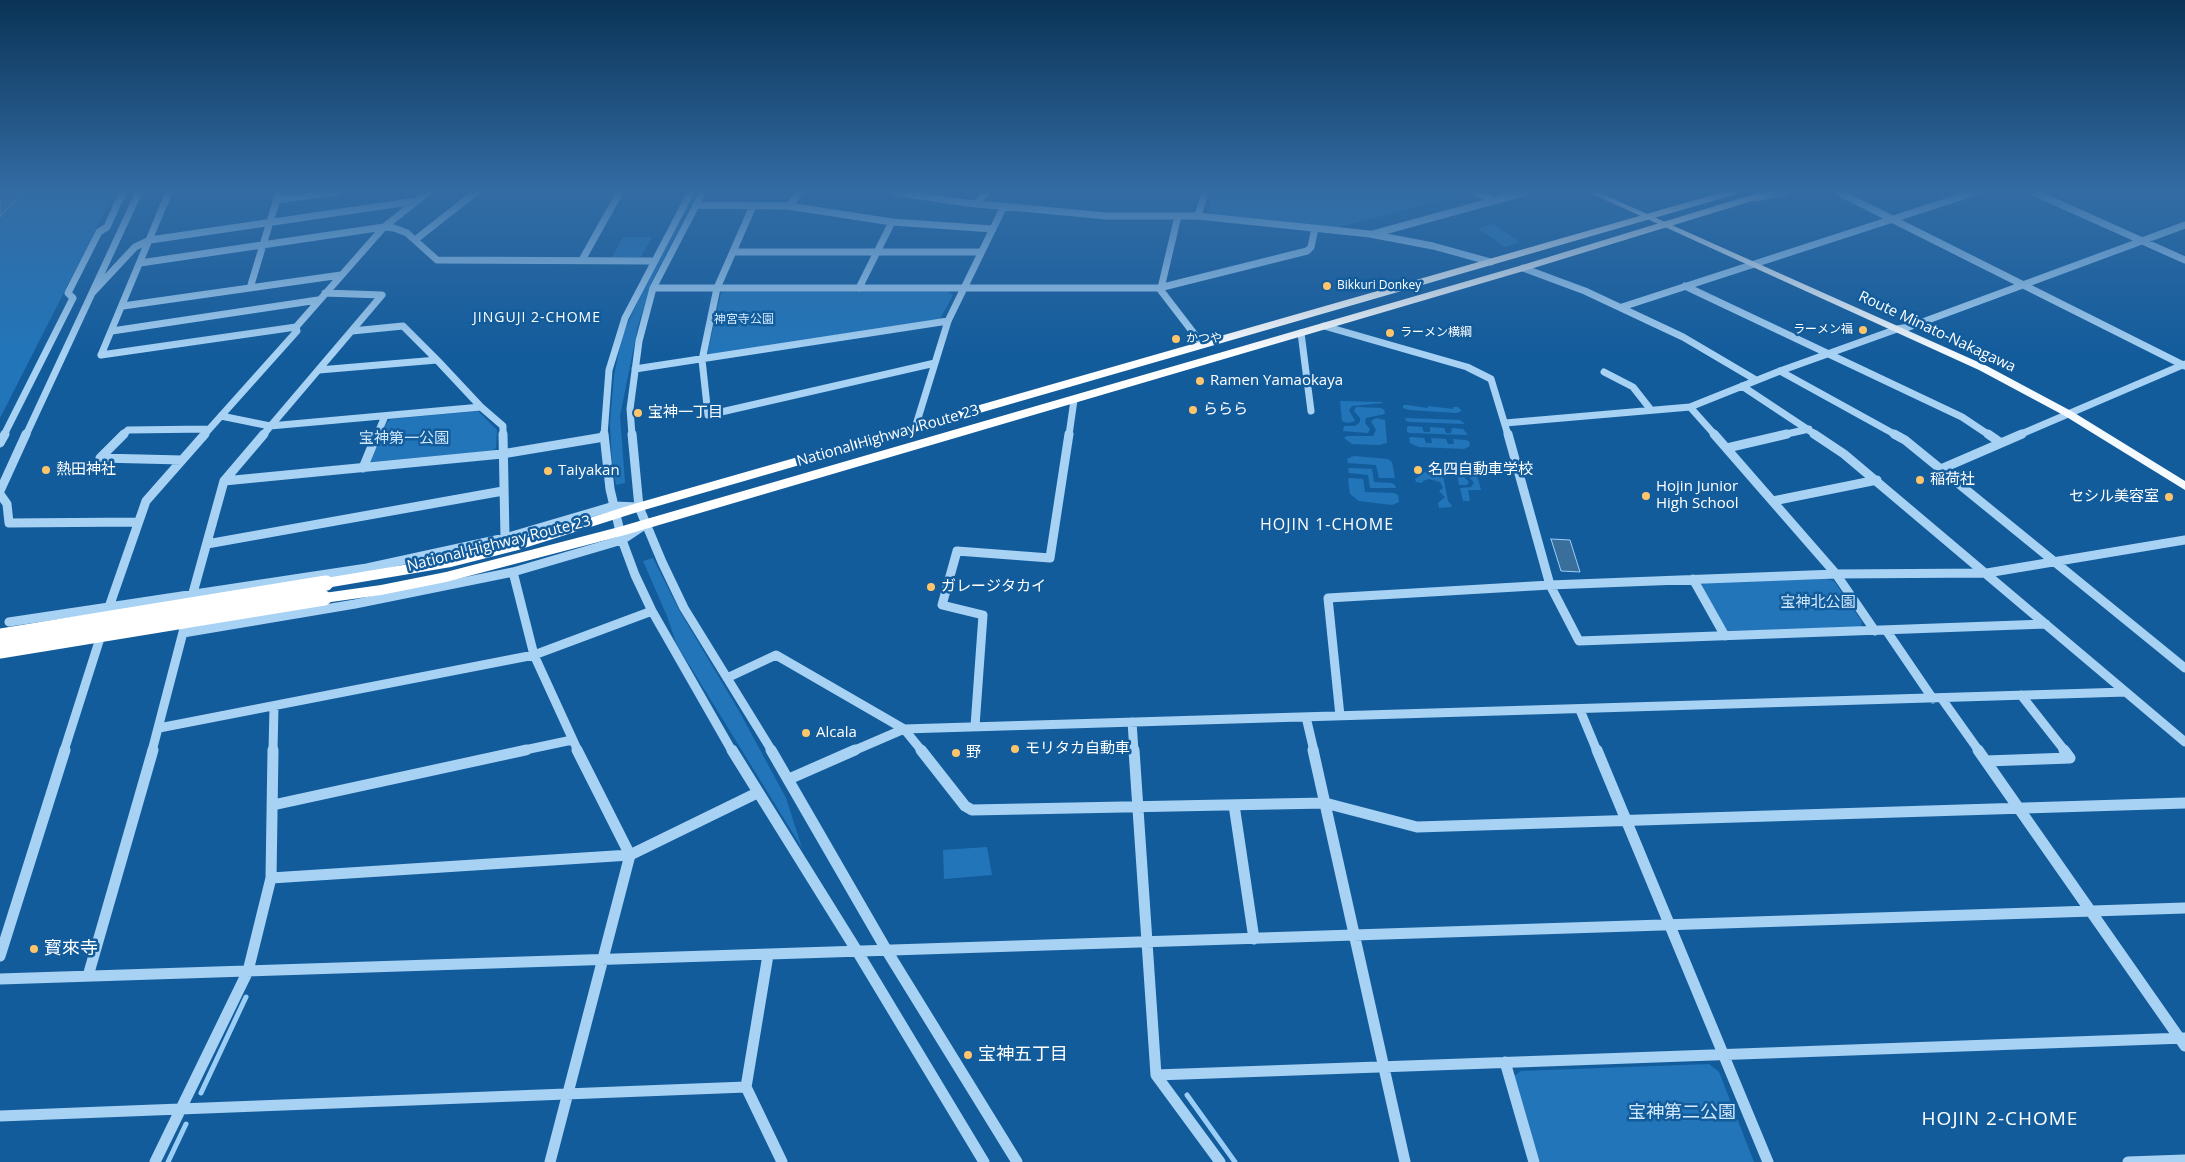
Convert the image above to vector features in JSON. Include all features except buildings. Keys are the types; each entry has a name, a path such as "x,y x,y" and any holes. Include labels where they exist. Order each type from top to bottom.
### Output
{"highway":[{"name":"National Highway Route 23","path":"0,651 325,591 518,545 615,510 639,507 1544,246"},
{"name":"National Highway Route 23","path":"0,636 325,591 381,590 446,577 621,536 646,525 1595,246"}],"main road":[{"name":"Route Minato-Nakagawa","path":"1713,246 1983,368 2069,414 2185,486"}],"street":[{"path":"0,444 73,298 68,294 92,246"},
{"path":"113,246 0,493 7,504 10,523 138,522"},
{"path":"93,292 137,246"},
{"path":"147,246 101,355 296,327"},
{"path":"140,263 255,246"},
{"path":"250,288 263,246"},
{"path":"0,956 110,607 146,501 297,331 296,327 318,300 366,246"},
{"path":"422,246 437,260 654,261"},
{"path":"582,260 590,246"},
{"path":"662,246 625,318 608,370 604,437 610,489 621,536 635,575 673,651 756,793 858,951 984,1162"},
{"path":"675,246 653,288 639,341 635,369 630,417 639,507 684,608 789,779 887,951 1017,1162"},
{"path":"736,246 717,288 702,360 708,415 935,363"},
{"path":"859,288 880,246"},
{"path":"915,428 948,321 984,246"},
{"path":"1160,288 1170,246"},
{"path":"653,288 1160,288 1307,251 1311,246"},
{"path":"1434,246 1491,262"},
{"path":"1622,308 1807,246"},
{"path":"1946,246 2185,365"},
{"path":"1505,423 1690,406 1780,371 2128,246"},
{"path":"2154,246 2185,260"},
{"path":"733,252 981,252"},
{"path":"1523,268 1586,291 1683,337 1756,380"},
{"path":"123,306 340,275"},
{"path":"1686,286 1962,417 2001,443"},
{"path":"1160,288 1202,344"},
{"path":"88,976 159,728 224,482 382,295 325,293"},
{"path":"112,331 318,300"},
{"path":"635,369 948,321"},
{"path":"352,331 403,326 481,407 503,426 505,538"},
{"path":"1324,326 1467,366 1491,379 1550,585 1579,641 2046,624"},
{"path":"1301,333 1311,411"},
{"path":"319,370 437,360"},
{"path":"1941,469 2185,365"},
{"path":"1780,371 1905,440 2185,668"},
{"path":"1604,372 1632,386 1651,410"},
{"path":"1742,386 1809,429 1877,480 2185,742"},
{"path":"975,726 982,615 942,605 957,551 1050,558 1074,400"},
{"path":"1690,406 1836,574 1874,631"},
{"path":"221,416 270,426 481,407"},
{"path":"363,468 385,416"},
{"path":"1727,448 1809,429"},
{"path":"182,460 100,458 128,430 209,430"},
{"path":"224,482 502,454 604,437"},
{"path":"1773,501 1877,480"},
{"path":"207,544 503,491"},
{"path":"9,622 367,568 505,538 615,510"},
{"path":"183,633 355,604 513,572 621,536"},
{"path":"1340,716 1328,598 1693,579 1836,574 1987,573 2185,540"},
{"path":"513,572 534,655 572,740 630,855 550,1162"},
{"path":"1693,579 1725,636"},
{"path":"159,728 534,655 652,611"},
{"path":"1886,630 1986,762 2183,1040"},
{"path":"727,678 776,655 904,728 965,806 972,810 1325,803 1417,827 2185,803"},
{"path":"789,779 904,728 1580,710 2126,692"},
{"path":"1986,762 2070,758 2022,695"},
{"path":"155,1162 248,971 271,878 274,706"},
{"path":"1580,710 1768,1162"},
{"path":"1306,717 1405,1162"},
{"path":"1132,722 1156,1075 1220,1162"},
{"path":"272,805 572,740"},
{"path":"271,878 630,855 756,793"},
{"path":"1234,805 1254,939"},
{"path":"2,982 88,976 603,961 2185,908"},
{"path":"768,955 746,1087 782,1162"},
{"path":"1156,1075 1723,1054 2183,1040"},
{"path":"1505,1062 1534,1162"},
{"path":"0,1116 746,1087"},
{"path":"2128,1162 2185,1160"}],"green space":[{"path":"0,246 87,246 0,418"},
{"path":"618,246 647,246 641,257 612,257"},
{"path":"666,246 670,246 651,283 638,326 620,416 625,483 616,485 612,461 610,424 614,376 622,336 647,281"},
{"name":"神宮寺公園","path":"948,292 953,295 940,319 710,355 707,354 721,293"},
{"path":"1340,401 1383,403 1352,406 1349,410 1355,421 1347,423 1342,421"},
{"path":"1403,405 1453,409 1453,407 1458,407 1462,411 1457,413 1403,408"},
{"path":"1356,407 1381,408 1385,414 1366,418 1365,423 1370,429 1368,433 1343,431 1344,426 1355,426 1360,422 1360,418 1354,411"},
{"name":"宝神第一公園","path":"478,411 497,430 496,448 492,451 370,462 387,422 391,419"},
{"path":"1376,418 1385,420 1387,443 1379,445 1352,444 1344,438 1347,436 1373,436 1376,430 1371,421"},
{"path":"1405,418 1460,420 1465,424 1410,422 1406,421"},
{"path":"1407,427 1422,427 1424,432 1430,432 1430,427 1444,428 1446,433 1451,433 1452,428 1463,429 1468,435 1410,433 1407,432"},
{"path":"1409,438 1424,438 1426,443 1432,443 1431,438 1446,439 1448,444 1454,444 1453,439 1465,440 1469,441 1470,446 1464,449 1419,447 1410,443"},
{"path":"1354,456 1388,459 1392,462 1395,478 1379,478 1376,465 1348,463 1347,459"},
{"path":"1458,462 1470,463 1476,469 1468,468 1463,471 1463,476 1469,482 1467,485 1459,485 1455,464"},
{"path":"1348,469 1372,469 1374,482 1392,483 1396,488 1370,488 1368,475 1349,473"},
{"path":"1431,470 1433,476 1443,476 1451,507 1439,508 1438,503 1445,497 1439,491 1443,488 1440,482 1429,479 1422,483 1416,482 1415,479"},
{"path":"1470,471 1476,472 1481,490 1468,490 1470,501 1463,501 1460,488 1471,487 1474,483 1467,474"},
{"path":"1348,479 1363,479 1365,492 1394,493 1398,495 1399,502 1392,505 1359,501 1350,494"},
{"path":"653,558 679,610 739,711 786,798 802,848 677,645 667,616 643,561"},
{"name":"宝神北公園","path":"1826,579 1834,581 1862,622 1861,627 1728,631 1724,629 1701,587 1703,582"},
{"path":"987,847 992,875 944,879 943,850"},
{"name":"宝神第二公園","path":"1709,1064 1719,1072 1754,1162 1540,1162 1514,1076 1521,1071"}],"shaded area":[{"path":"1551,539 1570,540 1580,572 1561,571"}],"waterway":[{"path":"201,1093 246,997"},
{"path":"1187,1095 1235,1162"},
{"path":"168,1162 186,1124"}],"place":[{"name":"Bikkuri Donkey","path":"1327,286"},
{"name":"ラーメン福","path":"1863,330"},
{"name":"ラーメン横綱","path":"1390,333"},
{"name":"かつや","path":"1176,339"},
{"name":"Ramen Yamaokaya","path":"1200,381"},
{"name":"ららら","path":"1193,410"},
{"name":"宝神一丁目","path":"638,413"},
{"name":"熱田神社","path":"46,470"},
{"name":"名四自動車学校","path":"1418,470"},
{"name":"Taiyakan","path":"548,471"},
{"name":"稲荷社","path":"1920,480"},
{"name":"Hojin Junior High School","path":"1646,496"},
{"name":"セシル美容室","path":"2169,497"},
{"name":"ガレージタカイ","path":"931,587"},
{"name":"Alcala","path":"806,733"},
{"name":"モリタカ自動車","path":"1015,749"},
{"name":"野","path":"956,753"},
{"name":"寳來寺","path":"34,949"},
{"name":"宝神五丁目","path":"968,1055"}],"district":[{"name":"JINGUJI 2-CHOME","path":"537,318"},
{"name":"HOJIN 1-CHOME","path":"1327,525"},
{"name":"HOJIN 2-CHOME","path":"2000,1120"}]}
